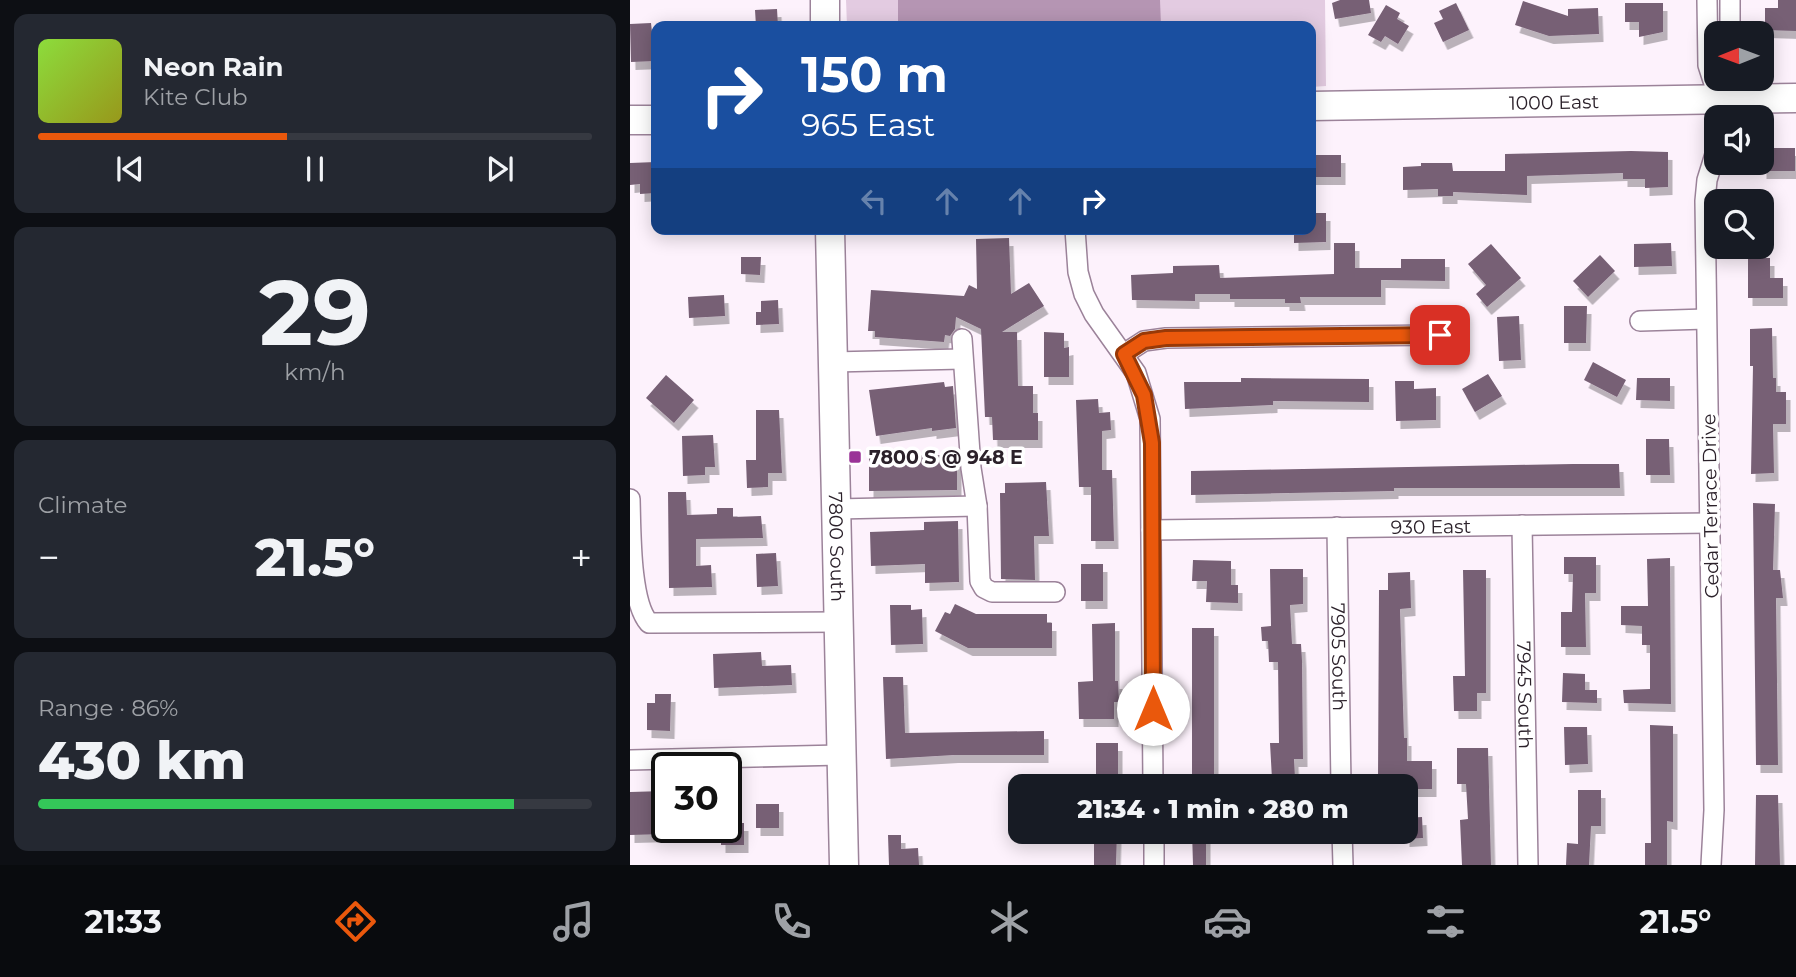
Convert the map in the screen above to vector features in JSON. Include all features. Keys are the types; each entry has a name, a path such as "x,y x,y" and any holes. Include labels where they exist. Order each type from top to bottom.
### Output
{"main road":[{"path":"825,0 825,21"},
{"name":"1000 East","path":"1316,106 1796,98"},
{"path":"630,120 651,120"},
{"name":"7800 South","path":"830,235 844,865"}],"street":[{"path":"1707,0 1708,65 1721,98"},
{"path":"1730,0 1730,21"},
{"name":"Cedar Terrace Drive","path":"1709,175 1705,201 1714,810 1711,865"},
{"path":"1075,235 1078,272 1094,314 1136,373 1150,419 1153,774"},
{"path":"1640,321 1706,319"},
{"path":"1124,354 1144,341 1166,338 1440,335"},
{"path":"833,362 962,349 977,506 978,572 984,588 1001,593 1055,592"},
{"path":"630,499 633,594 639,615 649,623 838,622"},
{"path":"836,509 977,506"},
{"name":"930 East","path":"1151,530 1710,523"},
{"name":"7945 South","path":"1522,525 1528,865"},
{"name":"7905 South","path":"1337,527 1342,774"},
{"path":"630,760 841,755"},
{"path":"1154,844 1154,865"},
{"path":"1342,844 1343,865"}],"shaded area":[{"path":"846,0 1325,0 1326,86 1316,87 1316,21 847,21"},
{"path":"898,0 1160,0 1161,21 898,21"}],"building":[{"path":"1340,0 1369,0 1371,13 1335,19 1332,3"},
{"path":"1778,0 1796,0 1796,31 1774,30 1774,21 1765,21 1765,8 1778,8"},
{"path":"1523,1 1568,16 1568,9 1598,8 1599,34 1549,36 1515,25"},
{"path":"1456,3 1469,30 1443,42 1434,23 1443,19 1439,11"},
{"path":"1625,3 1663,3 1663,32 1639,37 1639,22 1625,22"},
{"path":"1386,5 1400,13 1397,19 1409,26 1398,44 1385,36 1381,42 1368,35"},
{"path":"777,9 778,21 756,21 755,10"},
{"path":"651,23 651,61 631,62 630,24"},
{"path":"1774,148 1795,148 1795,171 1774,171"},
{"path":"1668,152 1668,187 1645,188 1645,179 1623,179 1623,173 1527,176 1527,195 1453,192 1453,196 1438,196 1438,189 1403,190 1403,167 1421,166 1421,163 1452,163 1453,171 1505,171 1505,154"},
{"path":"1316,155 1341,155 1341,177 1316,177"},
{"path":"651,162 651,193 640,194 640,184 630,185 630,163"},
{"path":"1316,213 1326,213 1326,242 1294,243 1294,235 1316,235"},
{"path":"1009,238 1011,294 1029,283 1044,306 1002,332 1017,332 1018,386 1033,386 1033,413 1038,413 1038,440 993,440 992,417 985,417 981,329 956,317 955,329 950,336 945,335 944,342 875,337 875,331 868,331 871,290 964,296 969,285 977,289 976,239"},
{"path":"1334,243 1355,243 1355,268 1401,268 1401,259 1445,259 1445,281 1381,280 1381,297 1300,297 1301,303 1285,303 1285,299 1230,299 1230,294 1195,294 1195,301 1132,300 1131,275 1173,273 1173,266 1219,265 1220,278 1334,274"},
{"path":"1671,243 1672,266 1634,267 1634,244"},
{"path":"1491,244 1521,278 1487,307 1476,294 1486,285 1468,264"},
{"path":"1600,255 1615,271 1588,297 1573,281"},
{"path":"741,257 761,257 760,275 741,274"},
{"path":"1748,259 1770,259 1770,278 1783,278 1783,298 1748,298"},
{"path":"724,295 725,316 689,318 688,297"},
{"path":"778,300 779,324 756,325 756,312 761,312 761,301"},
{"path":"1564,306 1587,306 1586,343 1564,343"},
{"path":"1519,316 1521,360 1499,361 1497,317"},
{"path":"1772,328 1773,378 1776,378 1776,392 1786,392 1786,424 1773,424 1774,473 1751,474 1753,366 1750,366 1750,329"},
{"path":"1044,332 1064,333 1064,348 1069,347 1069,377 1044,377"},
{"path":"1593,362 1626,380 1617,397 1584,380"},
{"path":"1488,374 1502,396 1475,412 1462,389"},
{"path":"666,375 694,400 674,423 646,398"},
{"path":"1241,378 1369,379 1369,402 1273,401 1273,405 1185,409 1184,382 1241,382"},
{"path":"1637,378 1670,378 1670,401 1636,400"},
{"path":"1395,381 1414,381 1414,389 1436,388 1436,420 1396,421"},
{"path":"944,382 945,387 953,386 956,428 932,431 932,428 876,436 869,390"},
{"path":"1098,399 1099,413 1110,412 1111,430 1102,431 1102,470 1112,470 1114,541 1091,541 1091,487 1079,487 1076,400"},
{"path":"756,410 779,410 782,473 768,473 768,487 747,488 746,460 756,460"},
{"path":"713,435 715,467 705,467 705,475 683,476 682,436"},
{"path":"1646,439 1669,439 1670,475 1646,475"},
{"path":"957,455 957,490 869,491 869,456"},
{"path":"1619,464 1620,488 1394,488 1394,491 1191,495 1191,471"},
{"path":"1046,482 1049,536 1034,536 1035,580 1001,579 1000,493 1005,493 1005,483"},
{"path":"668,492 686,492 687,515 717,514 717,508 733,508 733,517 761,516 763,538 696,539 696,566 711,565 712,587 669,588"},
{"path":"1753,503 1775,504 1773,570 1780,570 1783,598 1776,598 1778,765 1756,765"},
{"path":"958,521 959,582 925,583 925,564 871,566 870,532 924,530 924,522"},
{"path":"776,553 778,586 757,587 756,554"},
{"path":"1564,557 1596,557 1596,593 1585,593 1586,647 1561,647 1561,612 1572,612 1573,574 1564,574"},
{"path":"1670,558 1671,704 1624,703 1623,690 1650,689 1650,645 1642,645 1642,626 1621,625 1621,606 1648,606 1647,559"},
{"path":"1193,560 1231,561 1231,585 1238,585 1238,603 1206,602 1207,581 1192,581"},
{"path":"1081,564 1103,564 1103,601 1081,601"},
{"path":"1270,569 1303,569 1303,604 1290,605 1292,644 1301,644 1302,661 1303,759 1294,759 1295,774 1272,774 1270,743 1279,743 1278,662 1269,662 1268,641 1262,641 1261,627 1271,626"},
{"path":"1463,570 1486,570 1486,693 1477,693 1477,711 1454,711 1453,676 1465,676"},
{"path":"1410,572 1411,608 1400,609 1404,738 1407,738 1407,761 1432,761 1432,789 1418,789 1418,774 1378,774 1379,590 1388,590 1388,573"},
{"path":"955,604 976,614 1047,614 1047,623 1052,623 1052,648 968,648 935,631 945,612 950,614"},
{"path":"890,605 911,605 911,610 922,609 923,644 891,645"},
{"path":"1115,623 1115,681 1118,681 1119,702 1114,702 1114,719 1079,719 1078,682 1093,681 1092,624"},
{"path":"1192,628 1214,628 1214,774 1192,774"},
{"path":"761,652 762,666 791,665 792,685 714,688 713,654"},
{"path":"1563,673 1585,674 1585,690 1597,690 1597,703 1562,702"},
{"path":"883,677 903,677 905,733 1044,731 1044,755 954,755 886,759"},
{"path":"655,694 671,694 670,731 647,730 647,703 655,703"},
{"path":"1650,725 1673,726 1673,822 1667,821 1667,865 1645,865 1645,843 1651,843"},
{"path":"1564,727 1587,727 1588,764 1565,765"},
{"path":"1096,743 1118,743 1118,774 1096,774"},
{"path":"1457,748 1488,748 1491,865 1462,865 1460,820 1468,819 1466,784 1457,784"},
{"path":"1578,790 1601,790 1601,826 1591,826 1589,865 1566,865 1567,843 1578,844"},
{"path":"651,791 651,834 630,835 630,792"},
{"path":"1756,795 1778,795 1780,865 1755,865"},
{"path":"756,804 779,804 779,828 756,828"},
{"path":"1418,817 1422,817 1423,838 1418,838"},
{"path":"744,823 744,845 721,845 742,843"},
{"path":"888,835 901,835 901,849 918,848 919,865 889,865"},
{"path":"1094,844 1117,844 1116,865 1094,865"},
{"path":"1192,844 1206,844 1206,865 1193,865"}],"place":[{"name":"7800 S @ 948 E","path":"855,457"}],"route":[{"path":"1153,709 1152,443 1144,395 1136,373 1124,354 1144,341 1166,338 1440,335"}]}
